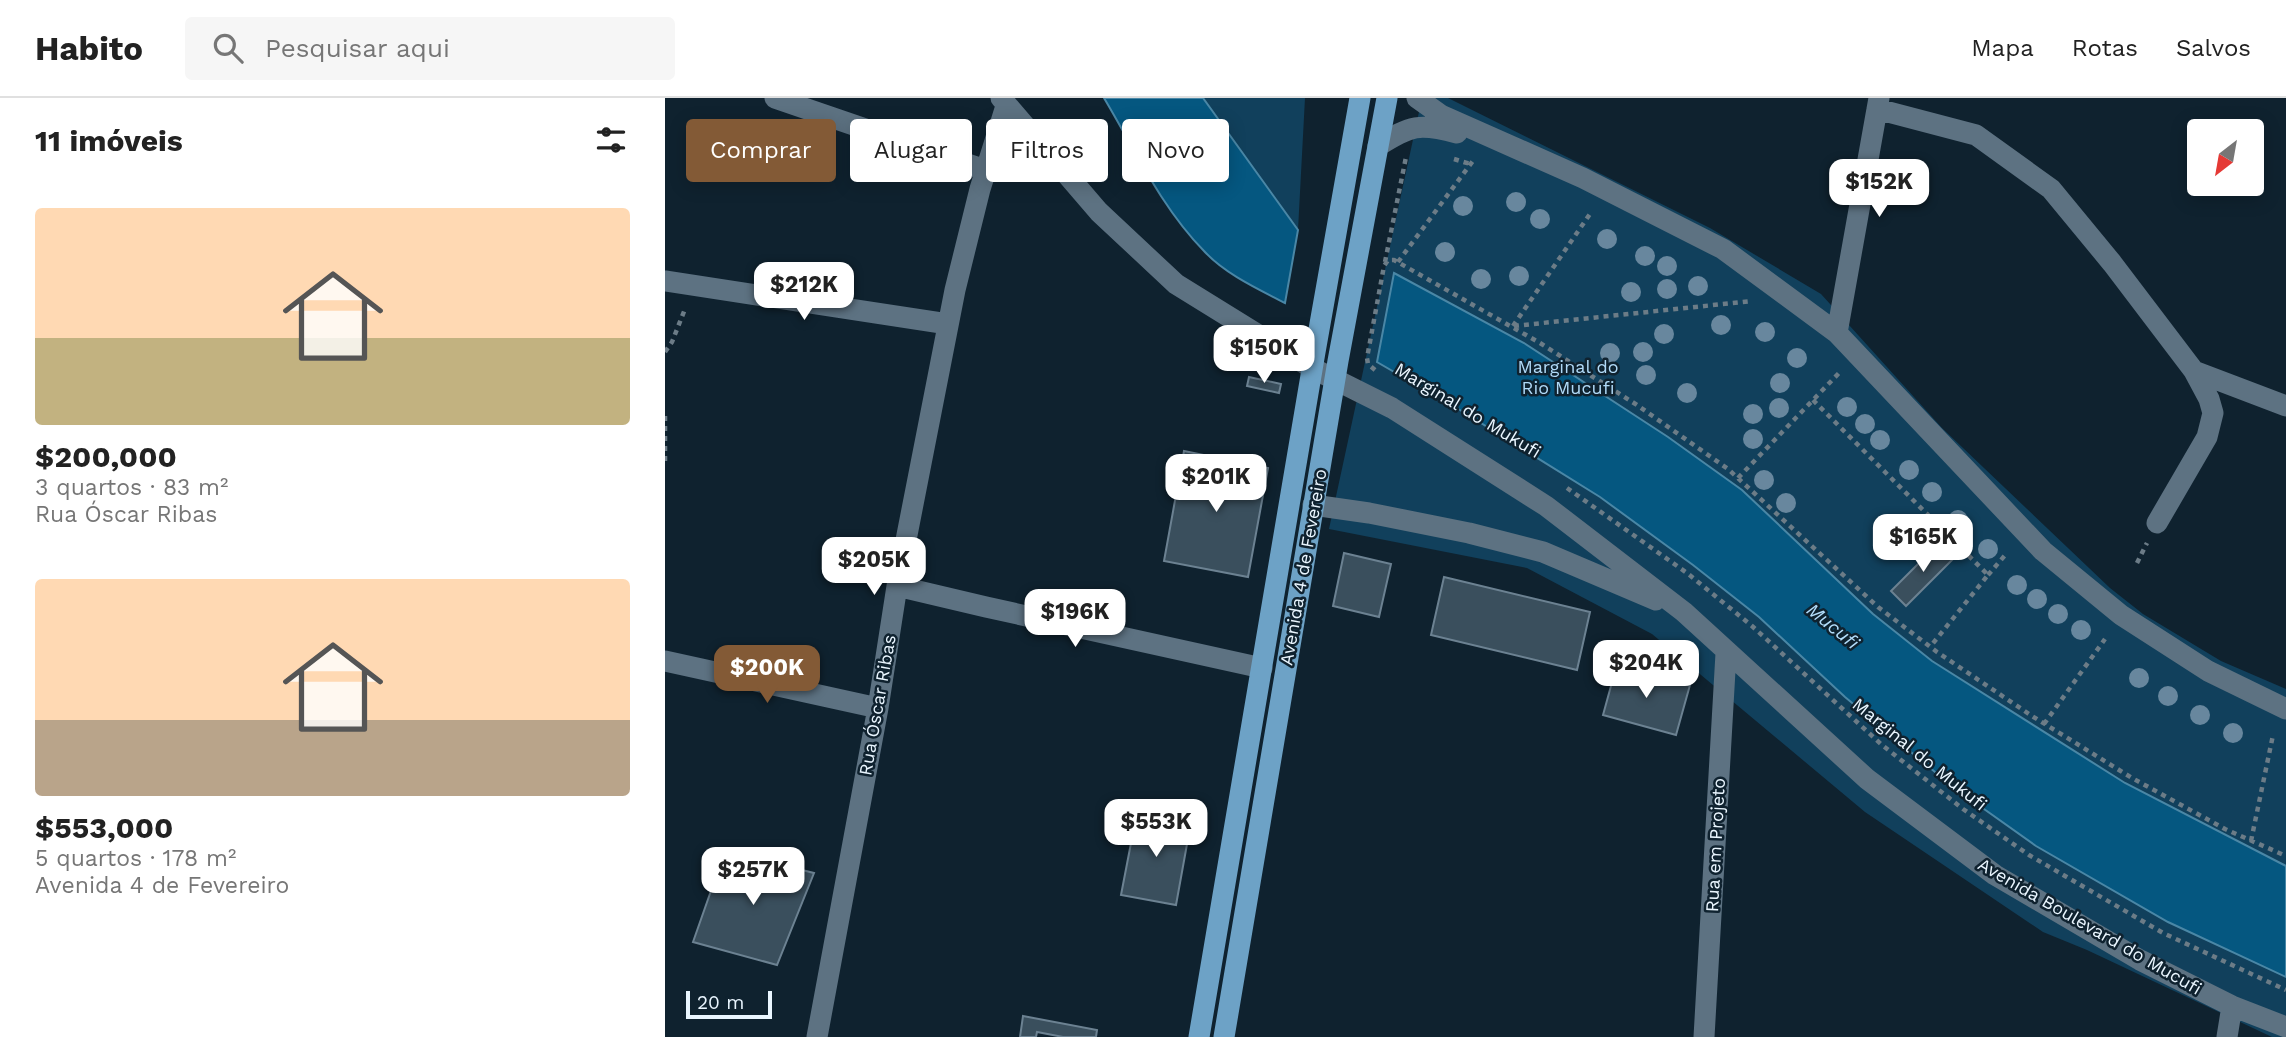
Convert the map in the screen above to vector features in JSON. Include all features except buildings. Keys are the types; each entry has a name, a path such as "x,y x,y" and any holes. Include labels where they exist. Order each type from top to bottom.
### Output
{"main road":[{"name":"Avenida 4 de Fevereiro","path":"1199,1037 1360,98"},
{"name":"Avenida 4 de Fevereiro","path":"1224,1037 1336,369 1387,98"}],"street":[{"path":"775,98 985,170"},
{"path":"1417,98 1441,115 1583,178 1723,249 1837,334 2043,551 2121,615 2208,671 2286,709"},
{"name":"Rua Óscar Ribas","path":"817,1037 878,708 897,586 948,324 1004,102"},
{"name":"Avenida Boulevard do Mucufi","path":"1004,102 1098,212 1177,284 1314,360 1336,369 1546,506 1683,612 1867,779 1994,876 2140,960 2232,1006 2286,1027"},
{"path":"1837,334 1878,104 1976,135 2051,189 2112,263 2194,371 2209,399 2213,412 2207,437 2157,523"},
{"path":"1378,146 1406,128 1435,127 1507,146"},
{"path":"665,281 948,324"},
{"path":"2194,371 2286,406"},
{"name":"Avenida Boulevard do Mucufi","path":"1313,505 1369,513 1542,552 1683,612"},
{"path":"897,586 1262,668"},
{"name":"Rua em Projeto","path":"1704,1037 1726,653"},
{"path":"665,661 878,708"},
{"path":"2227,1037 2232,1006"}],"path":[{"path":"1384,266 1404,162 1407,154 1414,149"},
{"path":"1447,156 1470,164"},
{"path":"1398,262 1475,158"},
{"path":"1513,326 1592,211"},
{"path":"1384,266 1388,260 1398,262 1513,326 1637,405 1738,478 1878,607 1930,647 2044,724 2132,778 2225,830 2286,856"},
{"name":"Marginal do Mukufi","path":"1384,266 1367,358 1368,364 1386,376"},
{"path":"665,352 672,342 695,286"},
{"path":"1513,326 1756,301"},
{"path":"1738,478 1839,373"},
{"path":"1814,400 1988,575"},
{"path":"665,416 665,464"},
{"name":"Marginal do Mukufi","path":"1560,484 1687,573 1752,626 1882,745 2029,855 2163,933 2286,990"},
{"path":"1930,647 2007,553"},
{"path":"2044,724 2105,639"},
{"path":"2251,841 2273,735"}],"green space":[{"path":"1203,98 1305,98 1298,230 1229,134 1229,119 1218,119"},
{"name":"Marginal do Rio Mucufi","path":"1422,98 1448,98 1710,228 1821,294 1942,428 2110,588 2143,614 2221,661 2286,689 2286,1037 2272,1037 2043,932 1865,812 1652,634 1527,568 1329,529"}],"water":[{"path":"1104,98 1203,98 1218,119 1122,119 1122,130"},
{"path":"1229,134 1298,230 1285,303 1222,267 1204,251 1152,182 1229,182"},
{"name":"Mucufi","path":"1394,273 1524,343 1668,437 1742,490 1873,614 1932,661 2125,783 2286,866 2286,977 2168,922 2036,846 1953,787 1845,697 1759,617 1693,565 1600,497 1377,362"}]}
